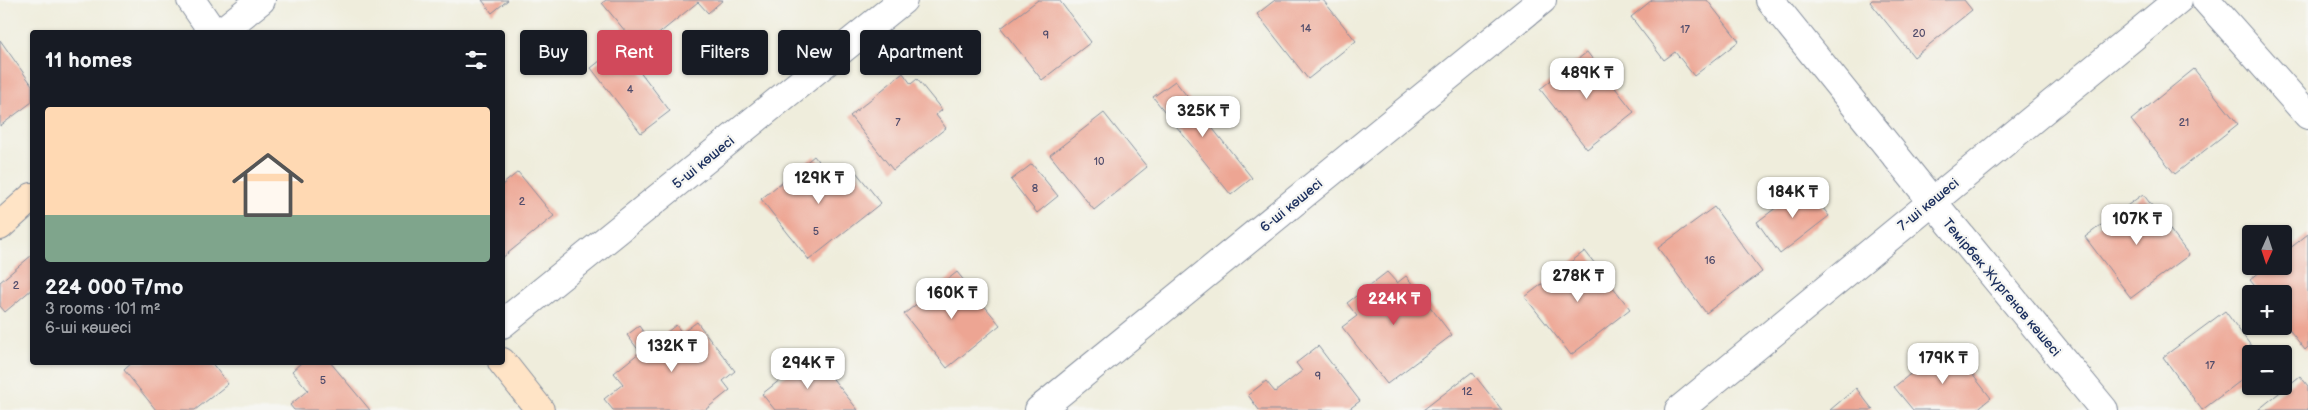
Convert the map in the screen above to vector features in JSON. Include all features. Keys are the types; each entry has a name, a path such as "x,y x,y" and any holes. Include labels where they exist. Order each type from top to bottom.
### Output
{"street":[{"path":"191,0 212,30"},
{"path":"224,30 261,0"},
{"name":"5-ші көшесі","path":"505,322 904,0"},
{"name":"6-ші көшесі","path":"1039,410 1542,0"},
{"name":"Темірбек Жүргенов көшесі","path":"1770,0 2104,410"},
{"name":"7-ші көшесі","path":"1680,410 2178,0"},
{"path":"2206,0 2308,115"},
{"path":"0,226 30,199"},
{"path":"504,365 540,410"}],"building":[{"path":"482,0 508,0 492,13"},
{"path":"606,0 723,0 708,13 698,2 663,30 624,30 602,3"},
{"path":"1038,0 1059,0 1091,42 1042,80 1001,28"},
{"path":"1275,0 1323,0 1356,41 1308,79 1257,14"},
{"path":"1652,0 1707,0 1739,41 1694,76 1675,52 1664,60 1631,17"},
{"path":"1872,0 1964,0 1972,10 1914,57 1870,2"},
{"path":"0,40 30,82 30,104 0,126"},
{"path":"1587,52 1634,112 1587,149 1540,89"},
{"path":"597,63 597,75 643,75 670,111 641,133 591,68"},
{"path":"2194,69 2238,124 2175,174 2131,120"},
{"path":"901,75 904,75 911,84 917,79 942,110 936,115 946,128 893,170 850,116"},
{"path":"1175,81 1252,178 1231,195 1153,97"},
{"path":"1104,113 1147,167 1094,210 1050,155"},
{"path":"814,156 834,181 852,167 881,203 809,260 761,199"},
{"path":"1032,164 1058,196 1037,213 1011,180"},
{"path":"518,172 554,216 505,256 505,183"},
{"path":"1806,185 1829,216 1780,254 1757,222"},
{"path":"2143,194 2189,255 2131,298 2085,237"},
{"path":"1714,207 1762,272 1706,313 1658,248"},
{"path":"2308,234 2308,347 2305,350 2292,333 2292,285 2254,285 2250,280 2256,275 2292,275 2292,247"},
{"path":"1585,251 1630,309 1571,355 1525,297"},
{"path":"30,257 30,291 5,312 0,306 0,282"},
{"path":"957,272 1000,325 947,368 904,314"},
{"path":"1387,272 1397,283 1406,276 1452,335 1387,384 1342,327 1357,316 1347,303"},
{"path":"2225,311 2250,345 2242,345 2242,380 2202,410 2163,357"},
{"path":"697,322 735,371 723,381 730,390 705,410 613,410 604,399 623,384 614,373 640,352 627,335 639,326 652,344 676,325 682,333"},
{"path":"1948,344 1991,398 1976,410 1913,410 1894,387"},
{"path":"1318,346 1360,401 1348,410 1259,410 1248,395 1266,381 1275,392 1302,371 1296,363"},
{"path":"813,354 858,410 775,410 762,394"},
{"path":"130,365 213,365 228,384 195,410 156,410 124,370"},
{"path":"299,365 332,365 370,410 294,410 290,405 308,390 292,371"},
{"path":"1472,372 1502,410 1423,410"},
{"path":"2300,376 2308,386 2308,410 2258,410 2277,395 2292,395 2292,382"},
{"path":"1856,388 1873,410 1830,410"}]}
